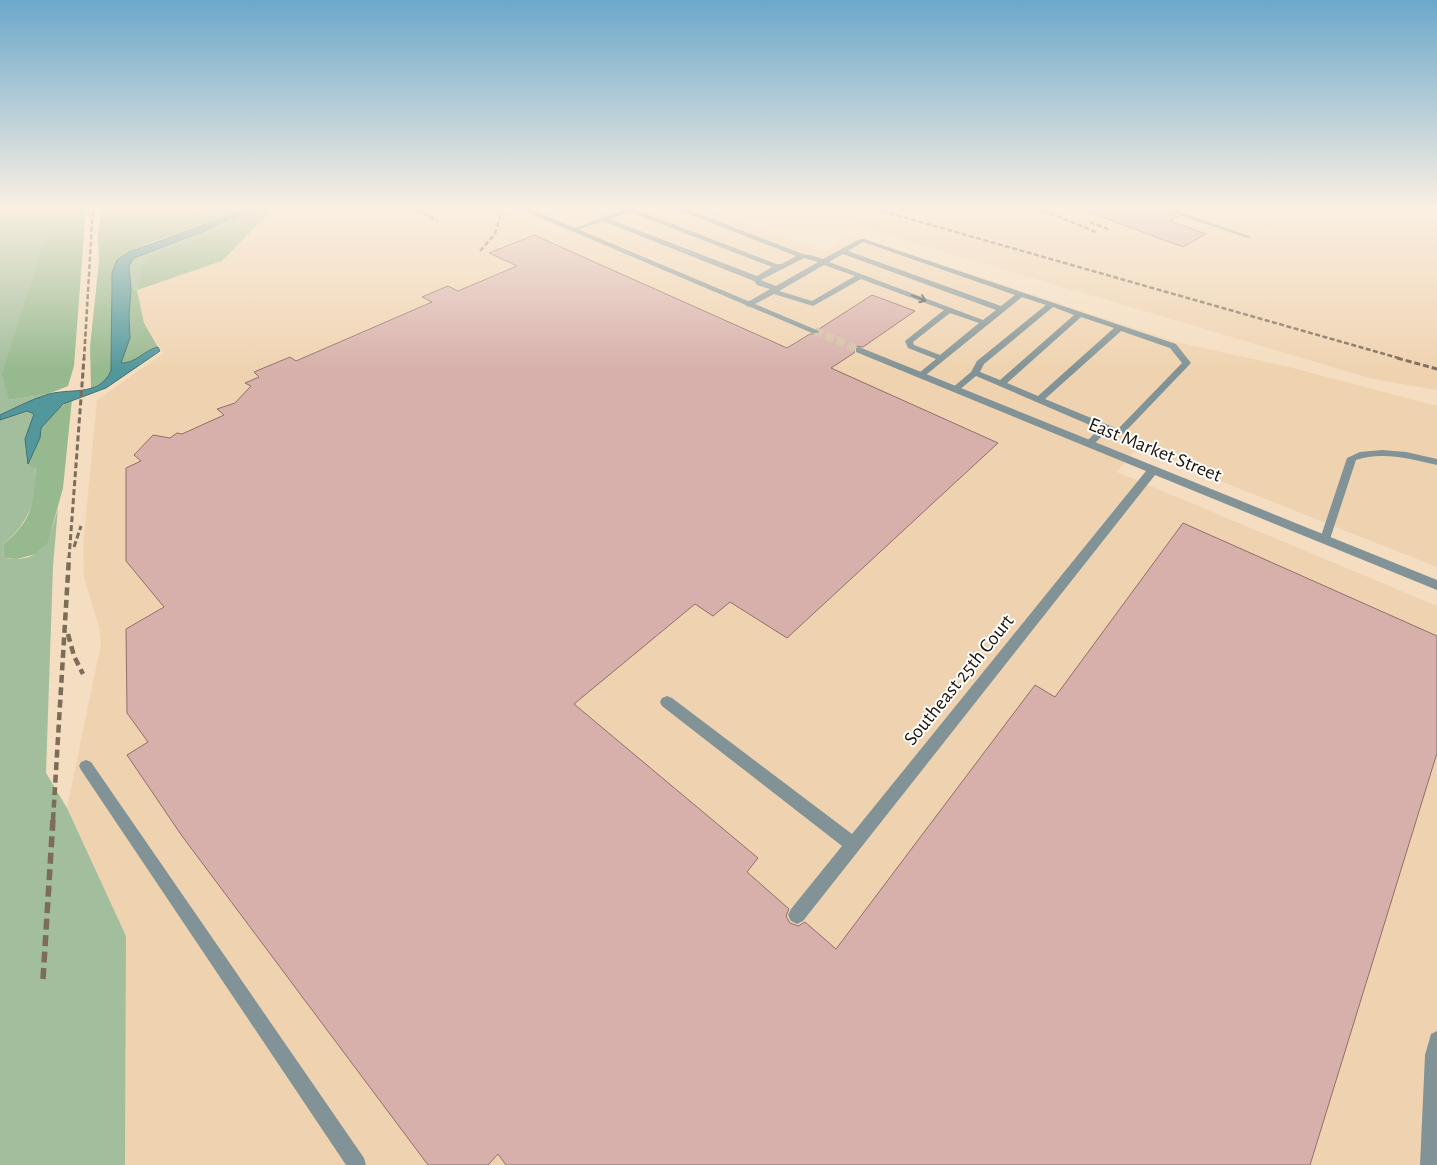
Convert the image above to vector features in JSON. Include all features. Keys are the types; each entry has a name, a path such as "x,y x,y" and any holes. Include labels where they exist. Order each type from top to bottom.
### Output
{"street":[{"path":"648,261 815,331"},
{"name":"East Market Street","path":"859,350 1437,585"},
{"name":"Southeast 25th Court","path":"797,915 1153,470"},
{"path":"667,702 853,845"}],"lane":[{"path":"712,261 757,279 760,283 800,301 813,304 861,276"},
{"path":"768,261 801,275"},
{"path":"757,279 780,266 788,265 794,261"},
{"path":"871,261 1002,309"},
{"path":"925,261 1173,346 1187,363 1120,432 1105,428 975,373"},
{"path":"749,304 824,262 985,322"},
{"path":"922,375 1021,294"},
{"path":"955,389 975,373 980,363 1051,305"},
{"path":"941,358 911,346 909,341 950,309"},
{"path":"1001,384 1080,314"},
{"path":"1039,400 1119,328"},
{"path":"1089,444 1105,428"},
{"path":"1325,539 1352,458 1361,453 1398,455 1437,462"},
{"path":"86,766 357,1165"},
{"path":"1429,1165 1434,1055 1437,1040"}],"shaded area":[{"path":"932,261 1176,342 1285,366 1437,406 1437,567 1137,448 1117,472 1437,606 1437,1165 125,1165 126,936 67,808 101,644 99,627 84,577 83,547 97,400 164,353 144,323 137,290 220,262"},
{"path":"976,261 1437,261 1437,390 1373,379"}],"green space":[{"path":"0,261 39,261 9,400 48,394 0,415"},
{"path":"38,261 82,261 74,366 68,386 48,394 9,400 2,374"},
{"path":"99,261 117,261 111,287 111,371 107,380 91,388 90,347"},
{"path":"132,261 149,261 143,264 137,290 131,289 129,266"},
{"path":"146,261 221,261 137,290 143,264"},
{"path":"131,289 137,290 144,323 158,347 131,361 121,363 130,338"},
{"path":"72,399 63,488 48,542 36,554 17,559 4,558 3,545 20,528 32,503 36,469 28,464 40,438 41,428 56,410"},
{"path":"27,411 34,414 30,430 36,482 32,505 27,515 13,535 3,545 4,558 17,559 28,557 43,547 48,539 58,508 53,566 46,773 67,808 126,936 125,1165 0,1165 0,420"}],"water":[{"path":"116,261 132,261 129,266 131,289 130,338 121,363 131,361 158,347 160,351 106,388 63,404 41,428 40,438 28,464 25,439 34,414 27,411 0,420 0,415 40,397 91,388 99,385 105,379 111,371 112,273"}],"building":[{"path":"507,261 593,261 787,348 810,334 820,334 821,330 819,329 872,295 915,311 863,347 855,346 854,353 831,368 998,443 787,638 730,602 713,616 695,604 574,704 758,858 747,872 789,909 786,916 790,923 798,926 805,922 836,949 1035,685 1055,697 1183,523 1437,636 1437,753 1310,1165 506,1165 498,1154 488,1165 428,1165 182,836 127,755 148,742 127,713 126,629 164,607 126,561 126,468 141,461 134,455 153,435 170,438 177,433 182,434 224,415 217,409 235,403 251,386 245,383 259,377 254,372 290,357 296,361 432,302 422,297 448,286 458,291 517,266"}],"tunnel":[{"path":"815,331 859,350"}],"railway":[{"path":"84,359 90,261"},
{"path":"1059,261 1402,359"},
{"path":"69,558 84,358"},
{"path":"1397,358 1437,369"},
{"path":"74,547 81,526"},
{"path":"53,820 69,557"},
{"path":"68,634 74,656 83,674"},
{"path":"43,979 53,819"}]}
